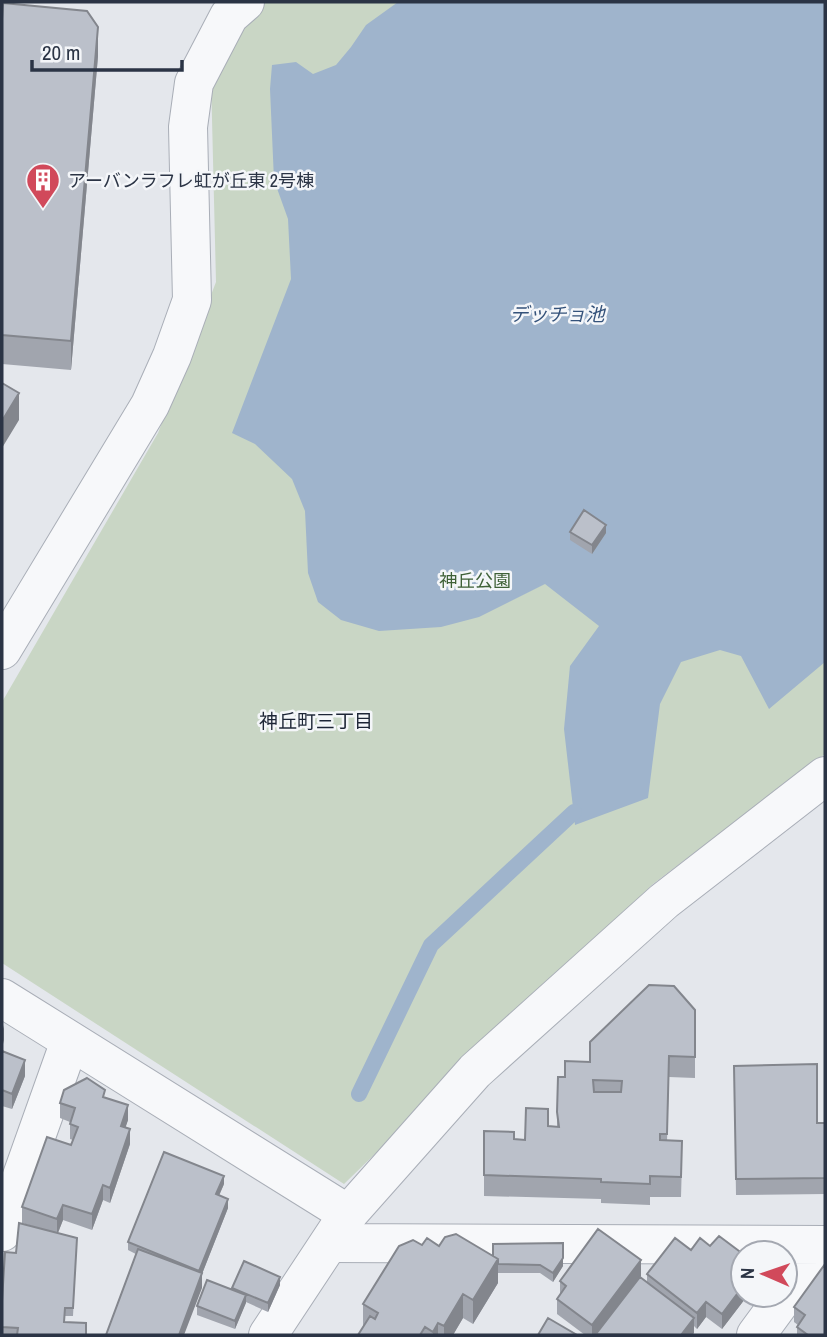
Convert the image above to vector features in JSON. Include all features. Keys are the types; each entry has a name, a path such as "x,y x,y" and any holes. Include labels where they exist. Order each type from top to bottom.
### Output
{"street":[{"path":"2,649 150,405 172,356 192,300 188,127 194,83 225,6"},
{"path":"268,1335 339,1228 475,1071 664,901 825,776"},
{"path":"2,998 70,1041 339,1228 824,1245"},
{"path":"2,1232 70,1041"},
{"path":"756,1335 824,1245"}],"green space":[{"name":"神丘公園","path":"263,2 825,2 825,754 653,884 344,1184 2,963 2,702 158,433 216,282 211,78 257,6"}],"water":[{"name":"デッチョ池","path":"398,2 825,2 825,662 769,709 741,656 720,650 681,662 660,704 648,798 575,825 564,729 570,666 599,626 545,584 479,617 441,627 379,631 341,620 318,602 308,573 305,511 292,479 255,444 232,433 291,279 288,219 274,180 270,89 272,65 296,62 313,74 336,65 366,25"}],"building":[{"name":"アーバンラフレ虹が丘東 2号棟","path":"3,3 87,11 98,27 71,341 2,335"},
{"path":"2,383 19,393 2,421"},
{"path":"584,510 606,525 592,545 570,532"},
{"path":"649,985 674,986 695,1010 695,1057 669,1056 667,1134 660,1134 660,1140 682,1141 681,1177 650,1176 650,1184 601,1182 601,1179 484,1175 484,1131 514,1132 514,1139 525,1140 526,1108 548,1109 548,1126 559,1127 558,1077 565,1077 565,1061 590,1062 590,1042","holes":["593,1080 622,1081 621,1092 594,1092"]},
{"path":"2,1051 25,1060 12,1094 2,1090"},
{"path":"817,1064 817,1123 825,1123 825,1178 736,1179 734,1066"},
{"path":"87,1078 105,1090 103,1097 128,1105 121,1126 130,1129 110,1188 103,1185 92,1214 63,1205 57,1219 22,1207 47,1137 71,1145 78,1127 70,1124 75,1108 60,1103 64,1090"},
{"path":"164,1152 224,1176 216,1194 228,1199 199,1271 128,1242"},
{"path":"19,1223 77,1238 73,1308 65,1308 64,1322 86,1323 86,1335 17,1335 18,1328 2,1327 5,1252 16,1253"},
{"path":"598,1229 641,1260 592,1325 557,1299 566,1286 560,1281"},
{"path":"456,1234 498,1259 473,1300 463,1294 444,1326 438,1323 433,1332 425,1327 420,1335 358,1335 370,1316 375,1319 378,1313 363,1304 399,1246 413,1240 422,1245 427,1238 439,1246 445,1237"},
{"path":"719,1236 729,1244 729,1305 722,1314 706,1302 697,1313 647,1274 675,1238 691,1250 700,1238 710,1246"},
{"path":"563,1243 563,1258 553,1273 540,1265 498,1264 498,1259 493,1256 493,1244"},
{"path":"138,1249 202,1273 179,1335 106,1335"},
{"path":"244,1261 280,1277 268,1303 232,1288"},
{"path":"825,1264 825,1335 808,1335 797,1327 805,1315 797,1309 799,1309 799,1300"},
{"path":"640,1277 694,1318 681,1335 596,1334"},
{"path":"207,1280 246,1295 235,1321 197,1306"},
{"path":"548,1318 577,1335 538,1335"}],"waterway":[{"path":"359,1094 431,945 574,812"}],"place":[{"name":"アーバンラフレ虹が丘東 2号棟","path":"43,210"}],"district":[{"name":"神丘町三丁目","path":"316,721"}]}
